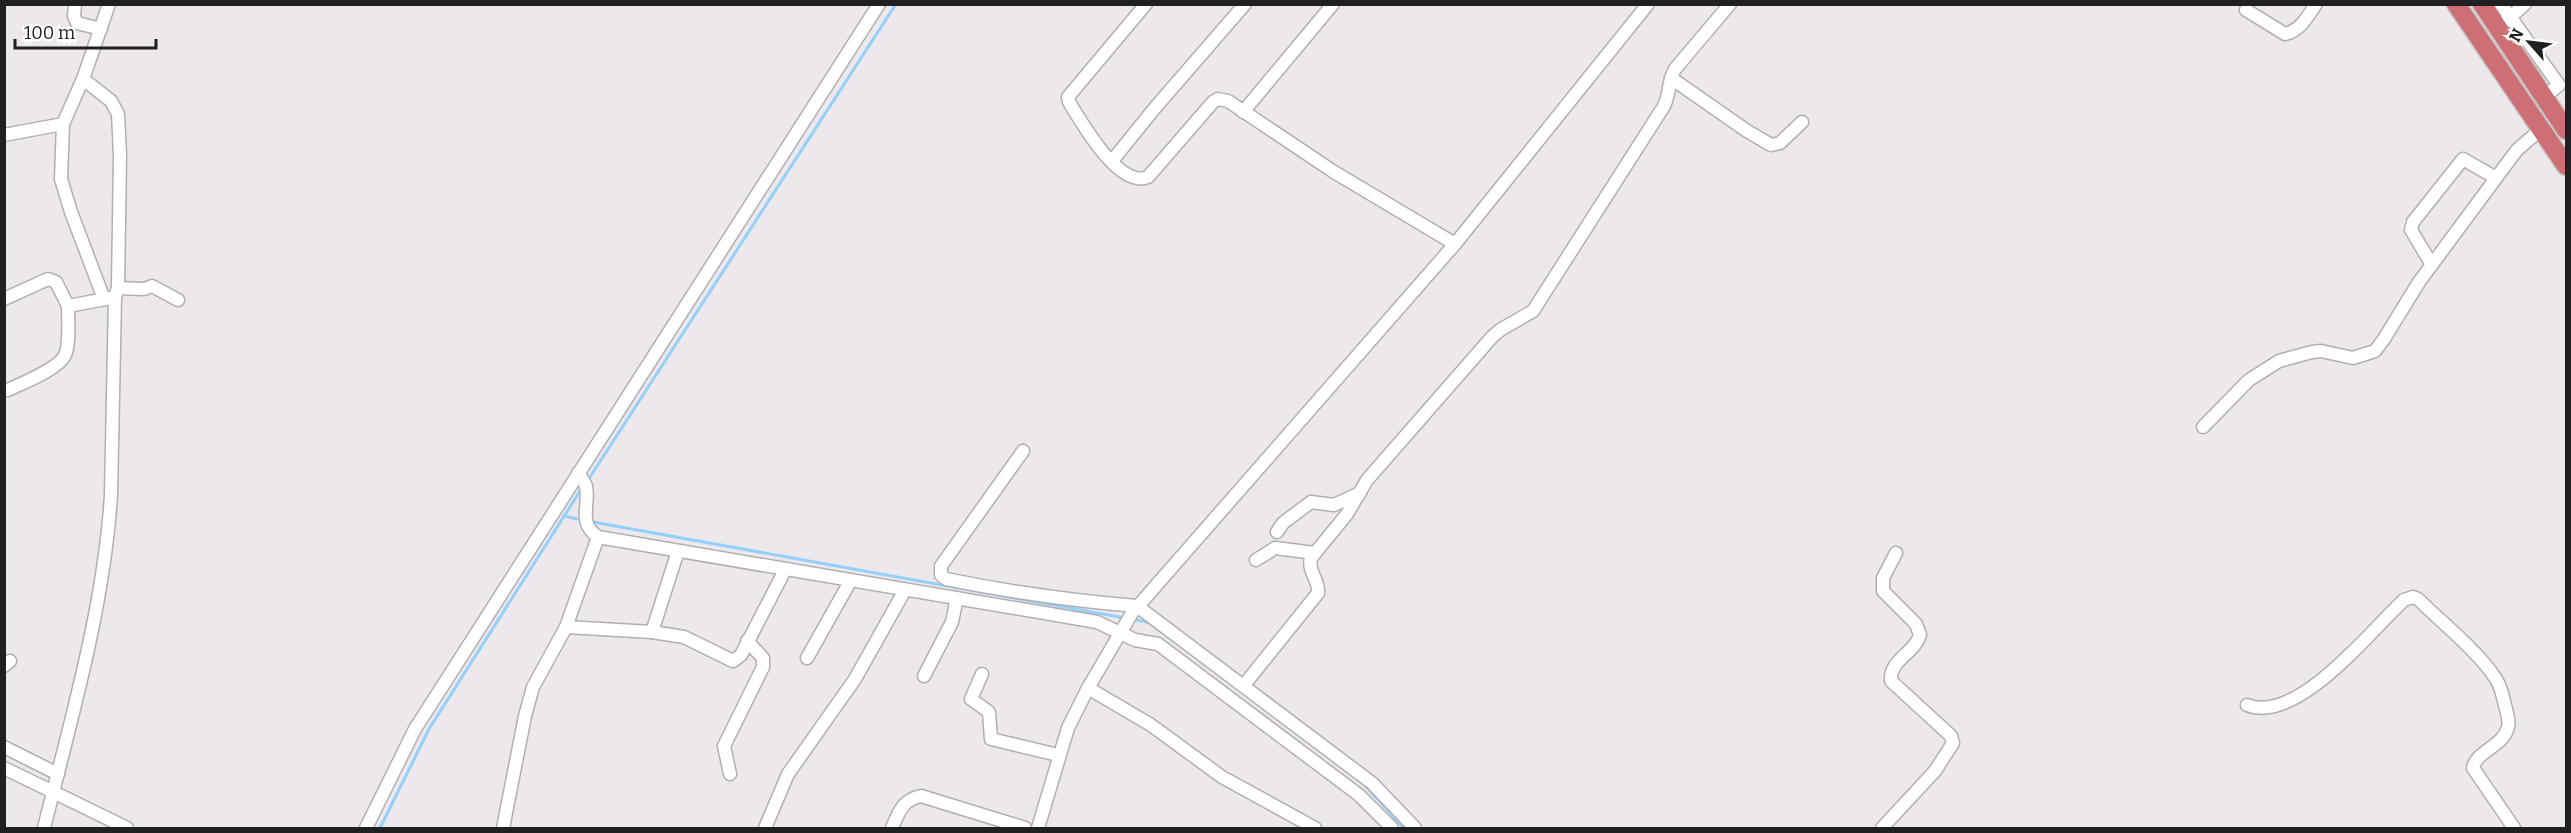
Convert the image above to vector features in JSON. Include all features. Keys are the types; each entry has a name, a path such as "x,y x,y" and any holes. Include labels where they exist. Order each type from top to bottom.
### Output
{"highway":[{"path":"2456,4 2566,166"},
{"path":"2482,4 2504,22 2544,97 2566,130"}],"street":[{"path":"75,4 76,23 101,29"},
{"path":"108,4 83,79 63,124 61,179 113,295"},
{"path":"366,828 415,729 879,4"},
{"path":"1146,4 1068,97 1094,142 1130,178 1144,179 1213,102 1218,99 1228,101 1344,178 1455,244"},
{"path":"1112,161 1245,4"},
{"path":"1243,112 1333,4"},
{"path":"1038,828 1058,754 1068,728 1088,688 1135,609 1455,244 1648,4"},
{"path":"1244,685 1318,593 1319,589 1310,563 1315,553 1347,514 1367,480 1492,337 1500,330 1525,318 1535,309 1664,106 1675,69 1730,4"},
{"path":"2246,10 2285,34 2292,33 2316,4"},
{"path":"2501,4 2504,22 2563,82 2544,97"},
{"path":"2504,22 2525,4"},
{"path":"1671,78 1766,144 1780,143 1802,122"},
{"path":"44,828 97,598 109,525 113,295 120,224 118,114 111,101 83,79"},
{"path":"4,135 63,124"},
{"path":"2203,427 2249,380 2279,361 2321,351 2353,358 2374,351 2432,265 2517,150 2541,129"},
{"path":"2432,265 2411,230 2413,222 2463,159 2496,178"},
{"path":"4,299 48,279 56,282 68,306 67,348 64,357 45,371 8,390"},
{"path":"68,306 155,287 178,300"},
{"path":"1023,451 941,566 941,575 946,579 1020,594 1135,609 1244,685 1372,783 1414,828"},
{"path":"578,473 586,488 585,521 592,533 598,537 1097,622 1121,630 1135,640 1151,642 1165,648 1359,795 1392,828"},
{"path":"1277,532 1283,523 1311,502 1334,505 1360,493"},
{"path":"503,828 533,687 566,627 598,537"},
{"path":"1256,560 1270,549 1275,548 1315,553"},
{"path":"652,632 678,551"},
{"path":"1882,828 1935,771 1953,743 1951,736 1891,681 1895,665 1916,644 1920,635 1916,624 1882,591 1883,578 1896,553"},
{"path":"566,627 652,632 690,638 733,661 738,659 785,570"},
{"path":"807,658 851,580"},
{"path":"765,828 788,774 855,679 905,590"},
{"path":"2247,705 2257,709 2268,709 2292,700 2346,659 2404,600 2412,597 2418,599 2491,672 2500,687 2509,720 2507,730 2500,740 2476,761 2473,768 2514,828"},
{"path":"924,676 952,622 957,598"},
{"path":"730,774 724,746 764,662 747,641"},
{"path":"982,674 971,699 989,712 991,739 1058,754"},
{"path":"1088,688 1151,725 1222,777 1315,828"},
{"path":"4,747 127,828"},
{"path":"4,768 56,782"},
{"path":"892,828 909,798 921,796 1025,828"}],"waterway":[{"path":"590,477 896,4"},
{"path":"380,828 429,729 580,491"},
{"path":"564,516 577,519"},
{"path":"593,522 1125,618"},
{"path":"1132,619 1152,623"},
{"path":"1364,784 1404,828"}]}
